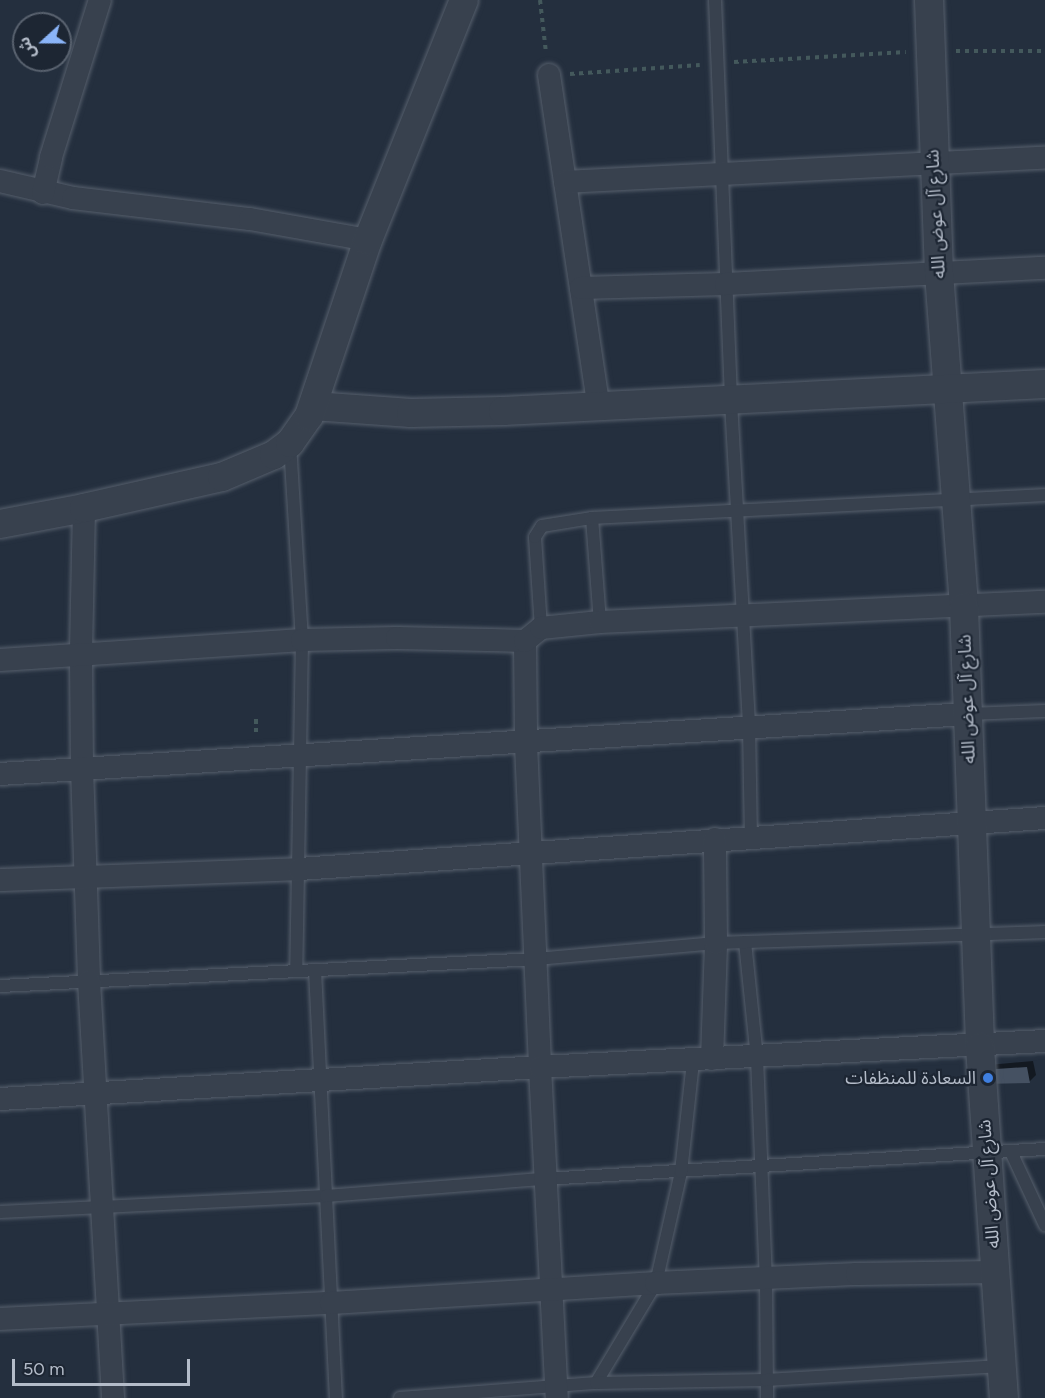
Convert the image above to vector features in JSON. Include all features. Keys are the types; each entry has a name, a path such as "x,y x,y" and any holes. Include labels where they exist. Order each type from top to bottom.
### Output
{"street":[{"path":"43,193 51,157 100,0"},
{"path":"0,524 222,477 253,465 290,444 304,425 313,406 368,240 464,0"},
{"name":"شارع آل عوض الله","path":"929,0 929,51 939,273 964,607 966,714 980,1047 999,1153 996,1272 1004,1398"},
{"path":"549,75 598,404"},
{"path":"565,182 723,172 934,165 1045,158"},
{"path":"0,181 43,193 117,205 250,219 368,240"},
{"path":"581,288 726,284 1045,268"},
{"path":"313,406 411,413 503,411 598,404 731,402 1045,384"},
{"path":"84,508 81,655 82,768 89,981 113,1398"},
{"path":"0,660 302,640 533,634 600,622 1045,602"},
{"path":"533,634 526,744 544,1179 557,1393"},
{"path":"0,774 300,755 526,744 749,726 966,714"},
{"path":"0,880 299,869 751,836 1045,818"},
{"path":"702,1060 716,943 715,839"},
{"path":"0,1099 540,1067 980,1047 1045,1041"},
{"path":"0,1319 331,1303 656,1283 857,1274 996,1272"}],"lane":[{"path":"715,0 731,402 739,512 749,726 751,836"},
{"path":"290,444 302,640 296,971"},
{"path":"533,634 535,537 542,526 592,518 1045,495"},
{"path":"592,518 600,622"},
{"path":"966,714 1045,711"},
{"path":"0,986 536,959 716,943 1045,932"},
{"path":"745,942 757,1058 766,1279 767,1398"},
{"path":"315,970 336,1398"},
{"path":"596,1383 656,1283 681,1172 702,1060"},
{"path":"0,1212 326,1196 544,1179 761,1168 1045,1149"},
{"path":"999,1153 1045,1225"},
{"path":"400,1398 557,1393 596,1383 766,1380 1002,1366"}],"path":[{"path":"540,0 549,75 929,51 1045,51"}],"building":[{"path":"1027,1067 1030,1083 982,1084 981,1070"}],"place":[{"name":"السعادة للمنظفات","path":"988,1078"}]}
